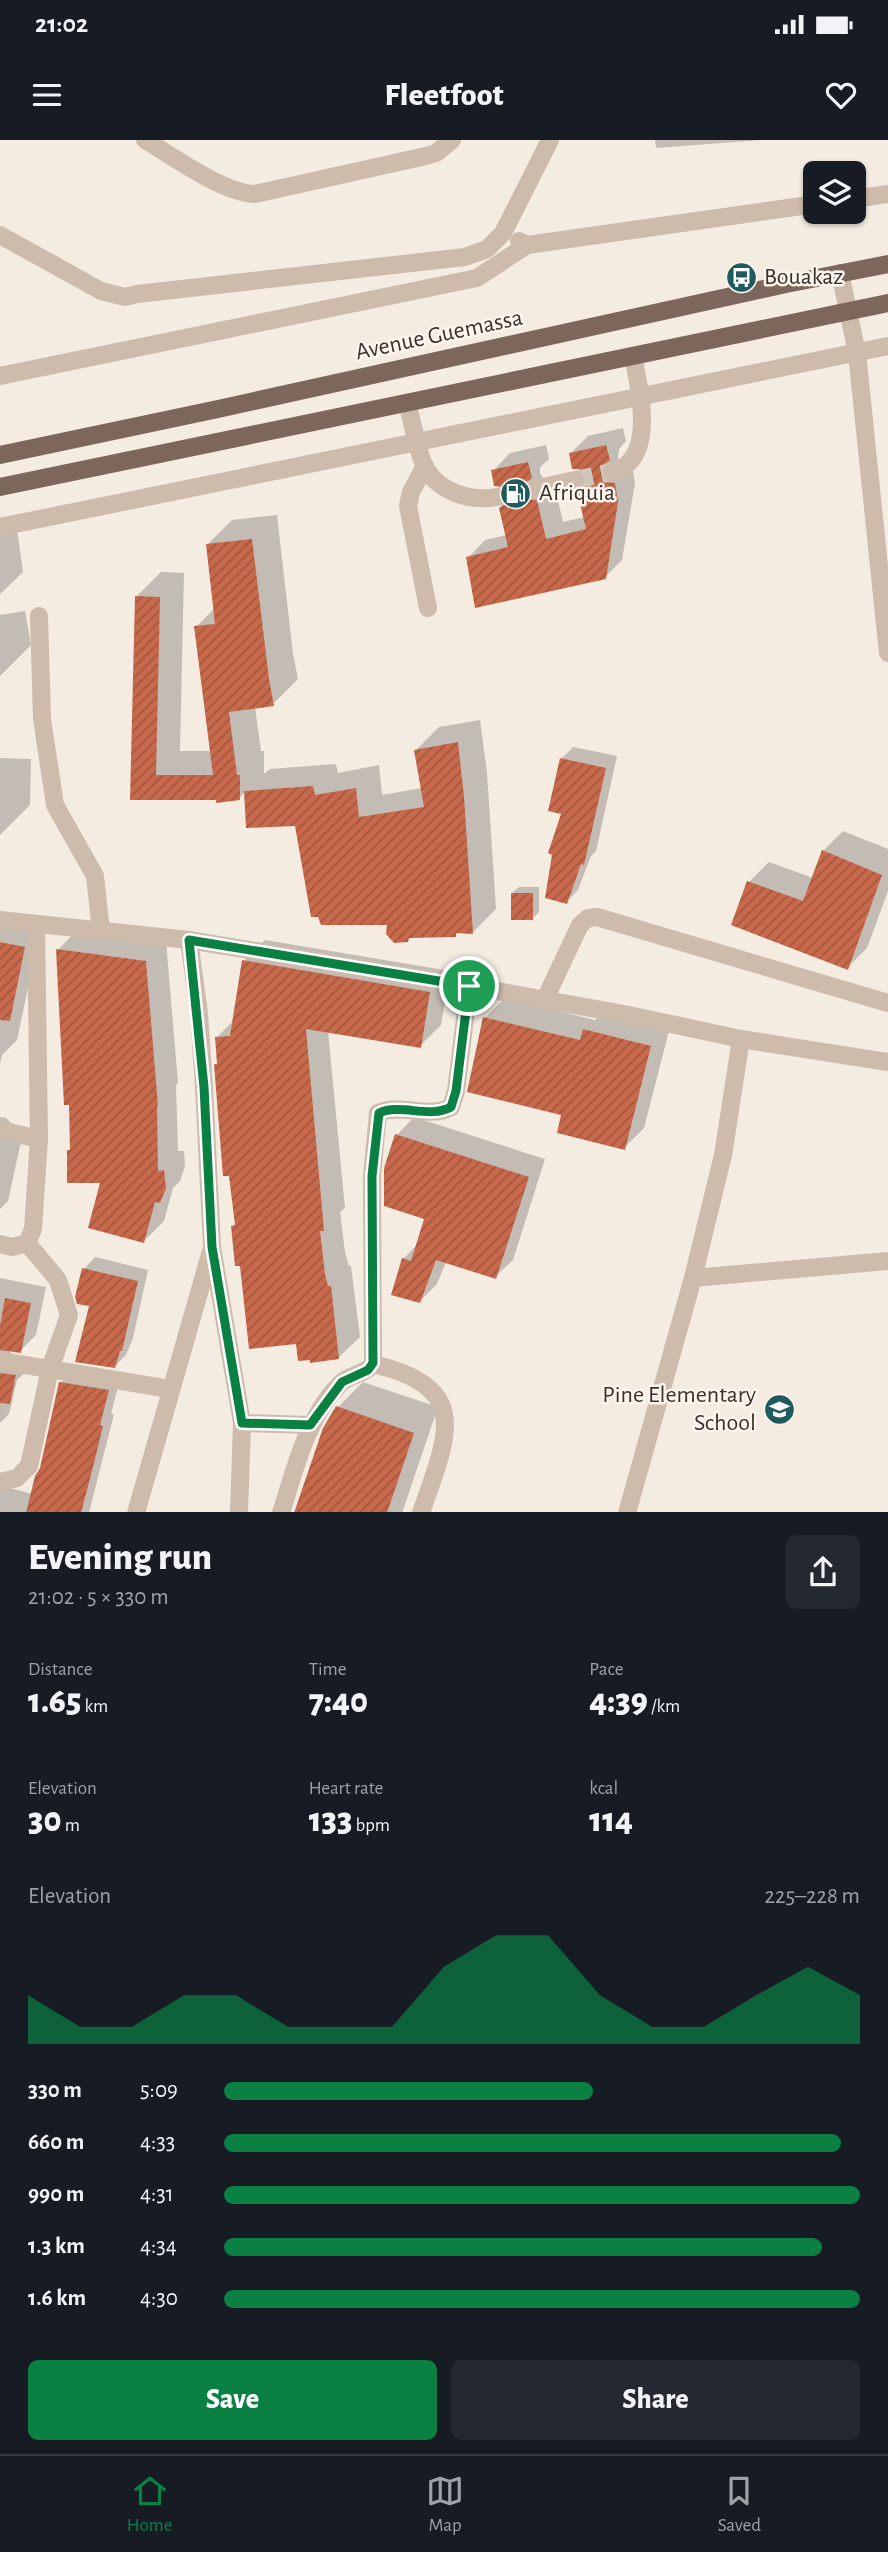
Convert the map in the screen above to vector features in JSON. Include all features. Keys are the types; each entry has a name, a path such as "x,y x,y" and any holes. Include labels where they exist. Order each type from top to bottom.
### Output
{"main road":[{"name":"Avenue Guemassa","path":"0,455 888,264"},
{"path":"0,487 888,303"}],"street":[{"path":"145,140 235,191 255,194 426,156 445,147 452,140"},
{"path":"0,235 101,291 125,297 136,293 465,257 487,249 503,233 550,140"},
{"path":"866,197 888,194"},
{"path":"0,376 477,278 527,245 803,206"},
{"path":"503,233 527,245"},
{"path":"840,274 857,353 888,653"},
{"path":"0,527 888,346"},
{"path":"612,472 628,464 637,449 643,419 633,356"},
{"path":"407,402 425,466 446,488 461,496 486,499 497,497"},
{"path":"425,466 411,492 408,506 428,608"},
{"path":"534,489 575,480"},
{"path":"38,616 42,719 55,805 96,876 101,931"},
{"path":"545,999 580,925 588,918 597,917 888,1003"},
{"path":"0,920 189,940 545,999 741,1039 888,1062"},
{"path":"0,1244 12,1247 27,1242 33,1229 39,1139 36,924"},
{"path":"189,940 202,1063 212,1247 242,1423 239,1512"},
{"path":"281,1512 310,1425 342,1382 368,1370 373,1363 372,1176 379,1113 388,1109 443,1111 451,1107 456,1091 469,986"},
{"path":"627,1512 693,1278 723,1155 741,1039"},
{"path":"0,1130 39,1139"},
{"path":"0,1482 16,1478 29,1466 50,1369 69,1315 58,1280 27,1242"},
{"path":"136,1512 212,1247"},
{"path":"693,1278 888,1261"},
{"path":"0,1361 170,1389"},
{"path":"373,1363 416,1378 432,1389 440,1401 445,1436 421,1512"},
{"path":"242,1423 310,1425"}],"building":[{"path":"606,445 610,460 602,466 602,476 606,482 615,483 618,502 606,579 475,608 466,557 508,547 499,508 507,502 508,495 502,487 494,486 491,470 528,462 532,478 523,485 523,492 530,500 537,500 546,539 586,529 577,491 586,484 586,477 579,469 572,469 569,453"},
{"path":"252,539 274,706 229,712 237,775 240,775 240,800 216,803 216,800 130,800 135,596 160,597 156,775 213,775 194,626 215,624 206,544"},
{"path":"458,742 473,934 409,938 408,942 394,943 386,934 387,925 321,925 318,917 311,917 295,826 246,828 244,791 313,786 315,795 356,788 359,817 424,807 414,750"},
{"path":"560,758 606,768 584,865 581,864 567,904 545,898 552,855 548,853 561,814 548,811"},
{"path":"822,850 882,875 848,970 731,925 747,881 803,901"},
{"path":"511,893 533,893 533,920 511,920"},
{"path":"0,942 25,947 10,1021 0,1020"},
{"path":"56,949 146,961 158,1106 158,1171 164,1170 166,1188 160,1203 155,1202 144,1243 88,1228 100,1183 67,1183 67,1150 70,1150 69,1105 64,1105"},
{"path":"242,960 430,992 421,1048 306,1029 324,1231 320,1231 325,1274 328,1286 331,1286 339,1359 310,1363 310,1360 298,1361 296,1344 249,1349 240,1266 235,1266 231,1226 235,1225 229,1176 223,1176 214,1064 217,1064 215,1037 230,1036"},
{"path":"483,1017 580,1040 583,1029 651,1046 625,1150 557,1133 561,1115 467,1092"},
{"path":"395,1134 529,1177 496,1279 436,1260 420,1303 391,1295 402,1258 411,1261 424,1219 384,1206 384,1168"},
{"path":"82,1268 138,1281 122,1351 115,1368 75,1362 89,1306 77,1304 75,1297"},
{"path":"5,1298 31,1303 21,1353 0,1350 0,1326"},
{"path":"0,1373 16,1375 10,1404 0,1403"},
{"path":"59,1382 109,1390 100,1425 103,1426 81,1512 26,1512 35,1476 40,1468"},
{"path":"336,1406 414,1433 387,1512 294,1512 323,1428"}],"tunnel":[{"path":"575,480 612,472"},
{"path":"497,497 534,489"}],"place":[{"name":"Bouakaz","path":"741,277"},
{"name":"Afriquia","path":"516,493"},
{"name":"Pine Elementary School","path":"779,1409"}],"route":[{"path":"189,940 469,986 456,1091 451,1107 443,1111 388,1109 379,1113 372,1176 373,1363 368,1370 342,1382 310,1425 242,1423 212,1247 210,1170 199,1014 189,940"}]}
